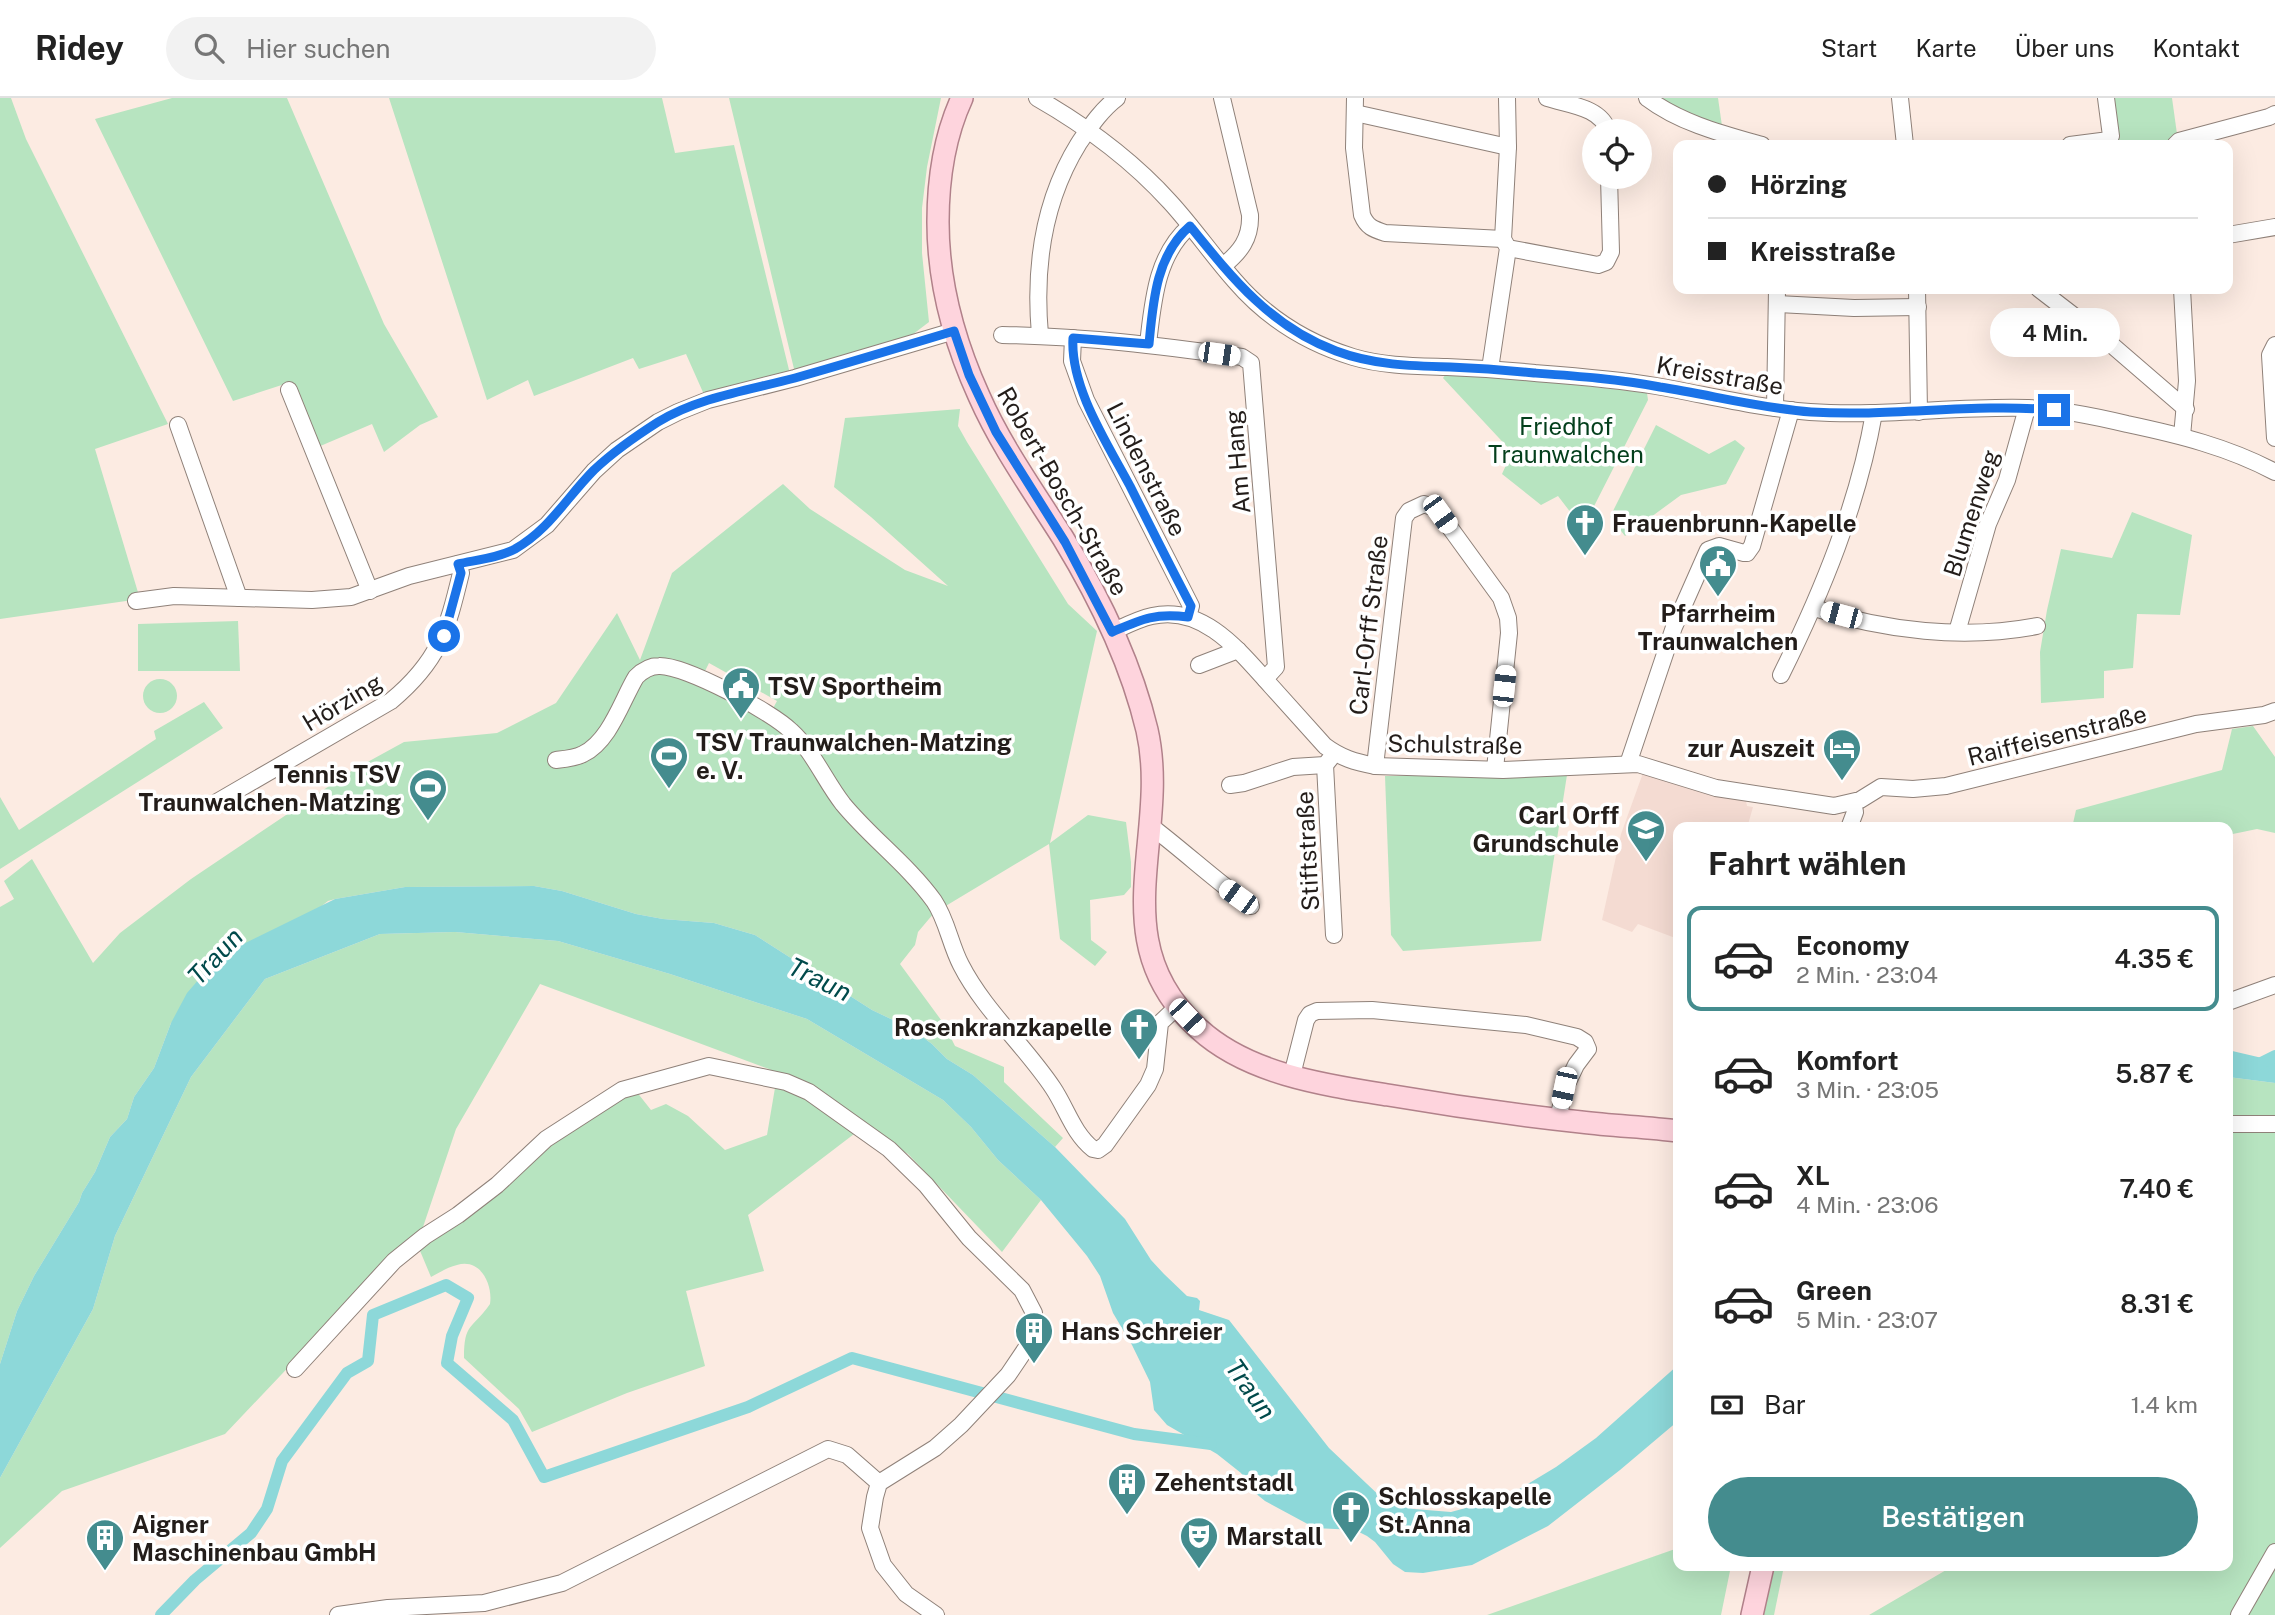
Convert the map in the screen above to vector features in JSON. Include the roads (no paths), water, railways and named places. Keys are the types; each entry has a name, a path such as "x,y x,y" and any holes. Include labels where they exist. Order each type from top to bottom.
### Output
{"main road":[{"name":"Robert-Bosch-Straße","path":"962,98 945,148 938,206 941,272 954,331 969,375 996,432 1065,542 1112,632 1134,686 1148,733 1152,785 1144,900 1145,928 1155,965 1178,1006 1197,1028 1224,1048 1244,1059 1292,1075 1354,1090 1432,1103 1673,1130"},
{"path":"1752,1615 1762,1571"}],"street":[{"name":"Kreisstraße","path":"1037,98 1088,130 1142,173 1223,266 1270,315 1334,351 1373,362 1396,365 1489,369 1649,385 1783,409 1874,413 2027,408 2079,414 2213,445 2271,470"},
{"path":"1040,335 1040,263 1046,221 1058,183 1088,130 1117,98"},
{"path":"1222,98 1250,215 1244,244 1223,266"},
{"path":"1489,369 1506,244 1507,98"},
{"path":"1547,98 1598,114 1603,119"},
{"path":"1647,98 1727,140"},
{"path":"1900,98 1904,140"},
{"path":"2106,98 2111,136 2109,140"},
{"path":"1508,147 1355,105 1354,148 1365,223 1372,229 1385,233 1506,244 1598,265 1606,262 1611,252 1609,189"},
{"path":"2183,140 2275,114"},
{"path":"1149,344 1161,269 1177,236 1190,226"},
{"path":"2233,233 2275,227"},
{"path":"1917,294 1919,412"},
{"path":"2182,294 2187,381 2182,436"},
{"path":"1628,764 1674,627 1708,550 1719,545 1747,553 1752,547 1783,409 1777,296 1854,308 1918,307"},
{"path":"2060,296 2186,409"},
{"path":"136,601 174,596 312,600 351,597 409,576 513,550 547,525 594,471 617,450 668,417 708,400 954,331"},
{"name":"Am Hang","path":"1002,335 1040,335 1149,344 1242,357 1251,362 1276,667 1265,679"},
{"name":"Lindenstraße","path":"1073,338 1072,360 1086,400 1191,606 1188,617"},
{"path":"2271,470 2275,439 2270,355 2275,345"},
{"path":"289,390 370,591"},
{"name":"Blumenweg","path":"1957,632 1988,524 2007,480 2027,408"},
{"path":"1781,675 1814,608 1849,511 1874,413"},
{"path":"178,425 239,598"},
{"name":"Carl-Orff Straße","path":"1375,766 1404,518 1409,510 1424,504 1440,514 1501,598 1508,618 1509,634 1495,769"},
{"name":"Hörzing","path":"217,802 391,701 406,689 444,636 461,573 458,564"},
{"path":"1814,608 1864,621 1922,630 1984,633 2037,626"},
{"name":"Schulstraße","path":"1112,632 1152,615 1188,617 1208,625 1238,650 1265,679 1325,746 1330,759 1375,766 1495,769 1628,764 1647,766 1735,792 1825,805 1853,803"},
{"path":"1199,665 1238,650"},
{"path":"556,760 583,754 596,744 616,716 636,677 654,666 674,668 705,680 783,724 797,737 843,804 934,901 961,965 1054,1089 1068,1118 1094,1149 1098,1150 1105,1145 1140,1098 1155,1069 1160,1023 1178,1006"},
{"name":"Raiffeisenstraße","path":"1853,803 1881,787 1913,789 1946,786 2196,724 2275,711"},
{"path":"1230,785 1330,759"},
{"name":"Stiftstraße","path":"1330,759 1334,935"},
{"path":"1851,822 1855,812 1853,803"},
{"path":"1149,827 1201,864 1224,887 1251,906"},
{"path":"2233,1000 2275,985"},
{"path":"1292,1075 1306,1020 1310,1014 1325,1009 1372,1010 1526,1025 1577,1037 1588,1047 1564,1088 1558,1119"},
{"path":"295,1369 394,1261 496,1185 546,1139 622,1090 709,1066 786,1082 809,1092 834,1108 889,1149 926,1185 969,1238 1021,1290 1034,1313 1033,1338 1008,1375 935,1448 880,1483 875,1497 870,1528 883,1565 906,1594 936,1615"},
{"path":"2233,1124 2275,1124"},
{"path":"338,1615 388,1608 484,1603 562,1583 828,1449 848,1455 880,1483"},
{"path":"2239,1615 2275,1552"}],"water":[{"name":"Traun","path":"534,886 562,891 636,914 714,923 755,935 872,1010 912,1029 947,1059 973,1075 1055,1147 1125,1219 1151,1260 1164,1274 1187,1296 1200,1301 1199,1310 1229,1320 1329,1448 1385,1501 1414,1509 1451,1512 1506,1497 1556,1467 1596,1438 1673,1369 1673,1425 1548,1526 1472,1565 1423,1573 1405,1572 1393,1564 1367,1536 1355,1530 1315,1528 1265,1501 1254,1492 1241,1473 1217,1454 1167,1425 1154,1410 1150,1382 1113,1313 1100,1276 1087,1256 1041,1200 998,1160 971,1127 943,1100 807,1019 670,974 558,941 455,932 380,934 265,979 191,1077 115,1236 93,1309 0,1478 0,1364 17,1311 34,1276 79,1202 110,1137 127,1119 134,1097 154,1068 171,1023 187,993 219,956 335,899 405,887"},
{"path":"2233,1051 2275,1061 2275,1083 2233,1078"}],"waterway":[{"path":"2253,1067 2275,1056"},
{"path":"161,1615 195,1580 251,1533 267,1509 282,1461 347,1373 368,1361 373,1315 446,1285 468,1298 452,1336 447,1363 513,1420 544,1477 748,1407 852,1358 1134,1434 1211,1444"}],"place":[{"name":"Frauenbrunn-Kapelle","path":"1585,557"},
{"name":"Pfarrheim Traunwalchen","path":"1718,598"},
{"name":"TSV Sportheim","path":"741,720"},
{"name":"zur Auszeit","path":"1842,782"},
{"name":"TSV Traunwalchen-Matzing e. V.","path":"669,790"},
{"name":"Tennis TSV Traunwalchen-Matzing","path":"428,822"},
{"name":"Carl Orff Grundschule","path":"1646,863"},
{"name":"Rosenkranzkapelle","path":"1139,1061"},
{"name":"Hans Schreier","path":"1034,1365"},
{"name":"Zehentstadl","path":"1127,1516"},
{"name":"Schlosskapelle St.Anna","path":"1351,1544"},
{"name":"Marstall","path":"1199,1570"},
{"name":"Aigner Maschinenbau GmbH","path":"105,1572"}],"park label":[{"name":"Friedhof Traunwalchen","path":"1566,440"}]}
